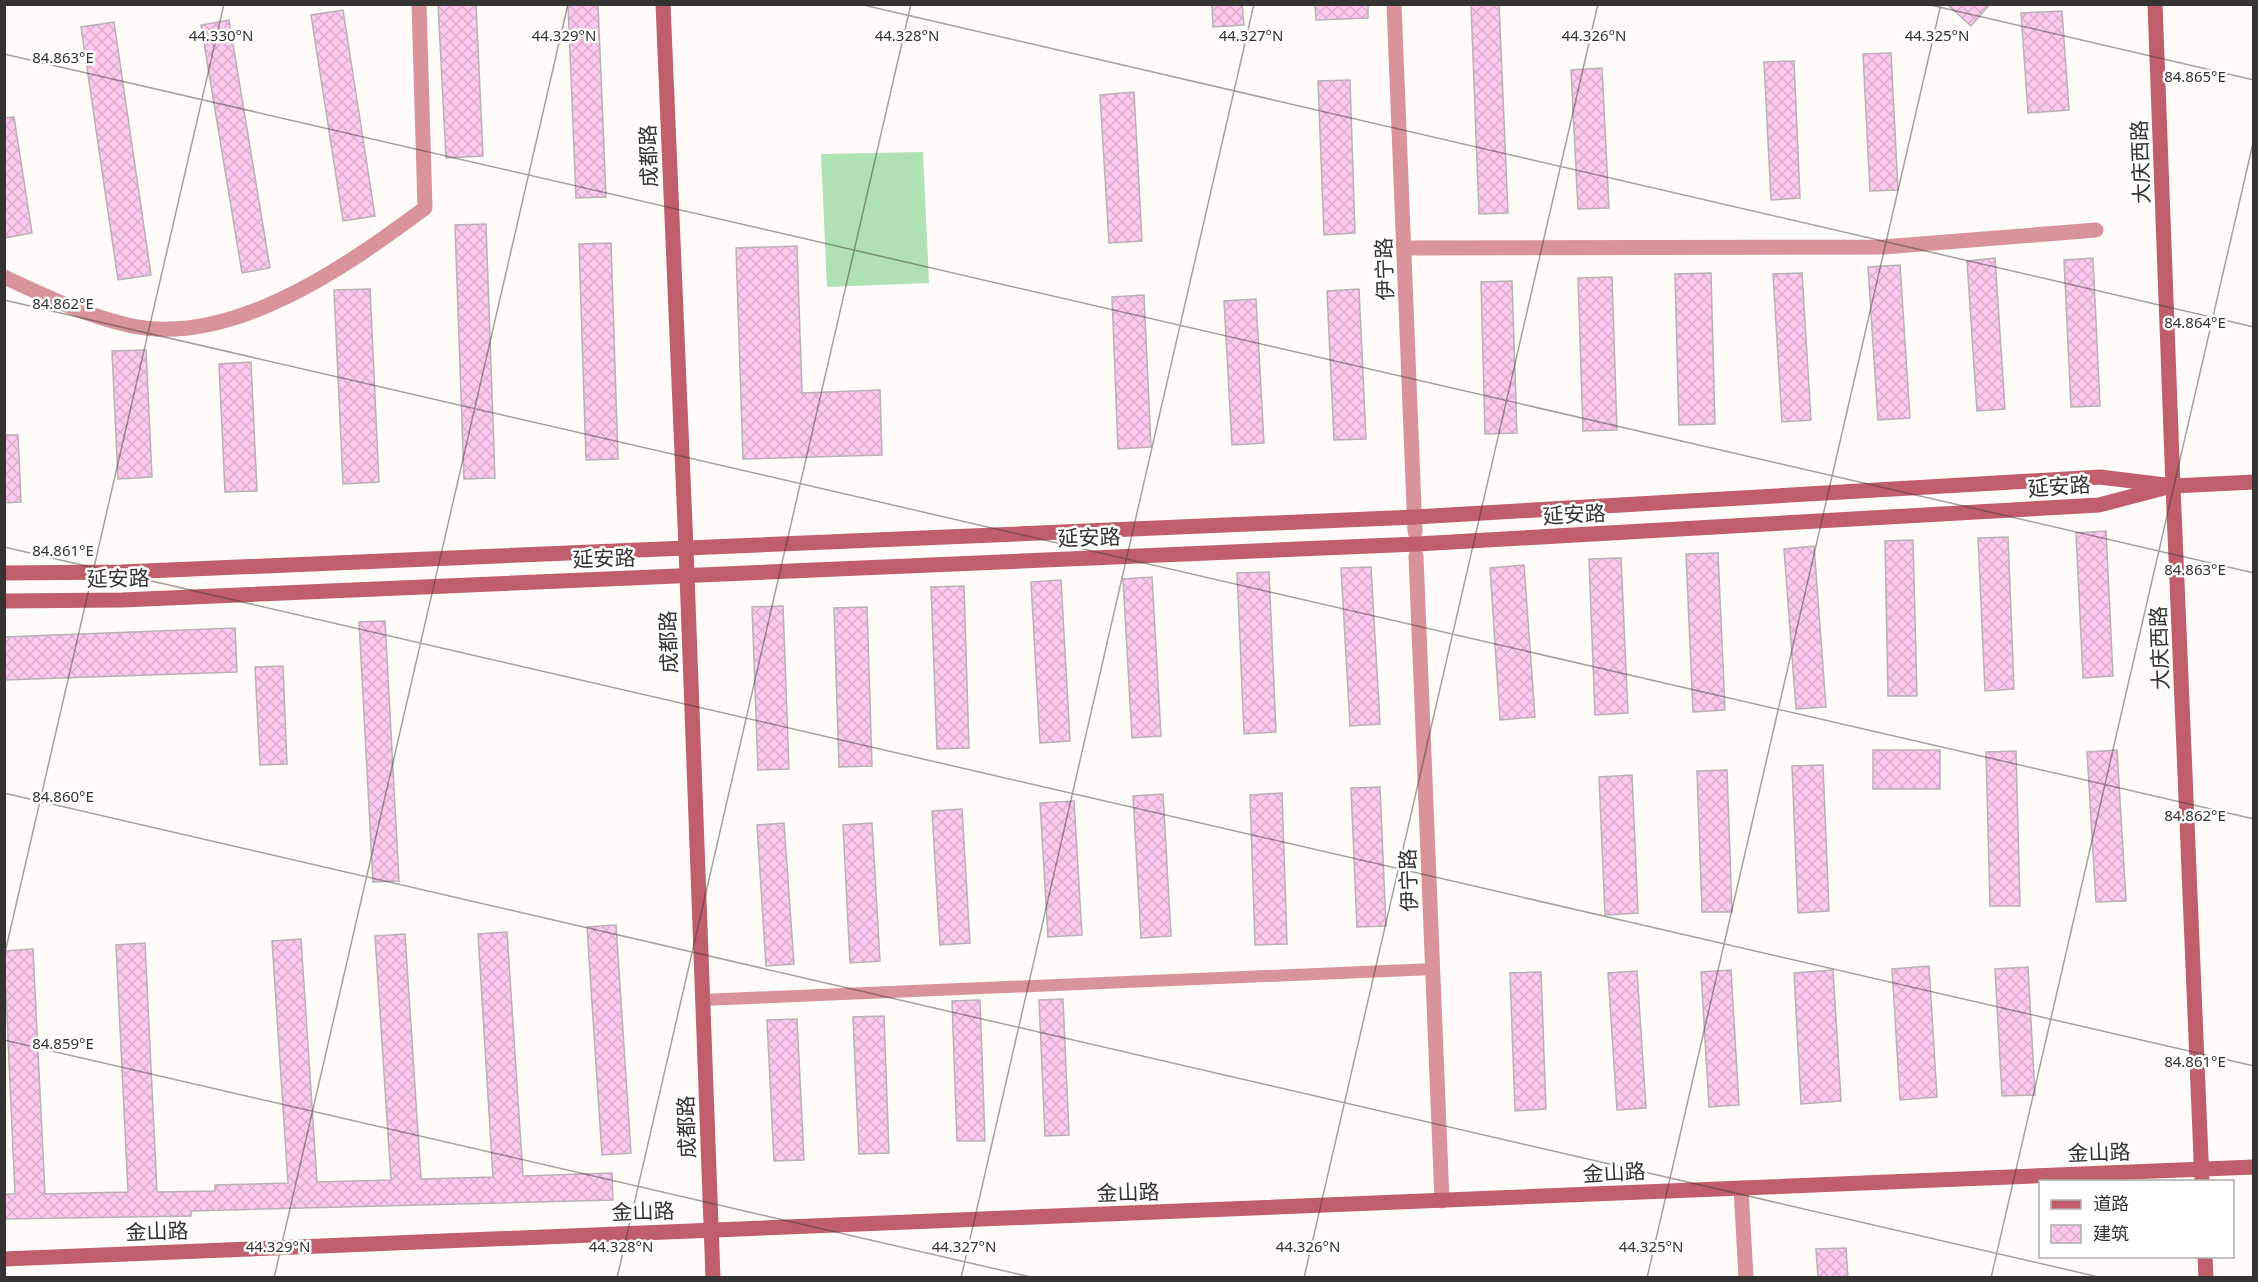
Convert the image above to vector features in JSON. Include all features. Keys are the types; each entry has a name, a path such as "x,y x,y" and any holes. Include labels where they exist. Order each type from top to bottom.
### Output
{"street":[{"path":"4,277 66,307 129,326 182,329 237,318 295,293 378,243 425,208 419,4"},
{"name":"成都路","path":"663,4 713,1278"},
{"name":"伊宁路","path":"1394,4 1415,525"},
{"name":"大庆西路","path":"2155,4 2202,1175"},
{"path":"1404,248 1883,247 2096,230"},
{"name":"延安路","path":"4,573 122,572 686,548 1415,525 2100,477 2173,486 2253,482"},
{"name":"延安路","path":"4,601 122,600 1417,544 2099,505 2173,486"},
{"name":"伊宁路","path":"1416,556 1442,1201"},
{"name":"金山路","path":"4,1259 1741,1188 2202,1175 2253,1167"},
{"path":"1741,1188 1746,1278"},
{"path":"2205,1258 2206,1278"}],"lane":[{"path":"702,1000 1432,969"}],"green space":[{"path":"923,152 929,283 827,287 821,154"}],"building":[{"path":"438,4 476,4 483,156 446,158"},
{"path":"568,4 598,4 606,197 576,198"},
{"path":"1212,4 1242,4 1244,25 1213,27"},
{"path":"1315,4 1368,4 1368,18 1316,20"},
{"path":"1471,4 1499,4 1508,213 1479,214"},
{"path":"1947,4 1990,4 1971,26"},
{"path":"343,10 375,216 343,221 311,15"},
{"path":"2062,11 2069,110 2028,113 2021,13"},
{"path":"229,20 270,268 242,273 201,25"},
{"path":"114,22 151,275 118,280 81,27"},
{"path":"1891,53 1898,190 1870,191 1863,54"},
{"path":"1794,61 1800,198 1771,200 1764,62"},
{"path":"1602,68 1609,208 1578,209 1571,70"},
{"path":"1350,80 1355,233 1324,235 1318,81"},
{"path":"1134,92 1142,241 1109,243 1100,95"},
{"path":"14,117 32,233 4,238 4,118"},
{"path":"486,224 495,478 464,479 455,225"},
{"path":"611,243 618,459 586,460 579,244"},
{"path":"797,246 802,393 880,390 882,455 743,459 736,248"},
{"path":"1995,258 2005,409 1977,411 1967,261"},
{"path":"2093,258 2100,406 2071,407 2064,260"},
{"path":"1900,265 1910,418 1878,420 1868,267"},
{"path":"1711,273 1715,424 1679,425 1675,274"},
{"path":"1802,273 1811,420 1782,422 1773,274"},
{"path":"1612,277 1617,430 1583,431 1578,278"},
{"path":"1512,281 1517,433 1485,434 1481,282"},
{"path":"370,289 379,482 343,484 334,290"},
{"path":"1359,289 1366,439 1334,440 1327,291"},
{"path":"1144,295 1151,447 1118,449 1112,297"},
{"path":"1256,299 1264,443 1232,445 1224,301"},
{"path":"146,350 152,477 118,479 112,351"},
{"path":"251,362 257,491 225,492 219,364"},
{"path":"4,435 18,435 21,502 4,503"},
{"path":"2106,531 2113,676 2083,678 2076,533"},
{"path":"2008,537 2014,689 1985,691 1978,538"},
{"path":"1913,540 1917,696 1888,696 1885,541"},
{"path":"1814,546 1826,707 1796,709 1784,549"},
{"path":"1718,553 1725,710 1693,712 1686,554"},
{"path":"1621,558 1628,713 1595,715 1589,559"},
{"path":"1524,565 1535,717 1500,720 1490,568"},
{"path":"1371,567 1380,724 1350,726 1341,568"},
{"path":"1269,572 1276,732 1244,734 1237,573"},
{"path":"1152,577 1161,736 1132,738 1123,579"},
{"path":"1061,580 1070,741 1040,743 1031,582"},
{"path":"964,586 969,748 937,749 931,587"},
{"path":"783,606 789,769 758,770 752,607"},
{"path":"867,607 872,766 839,767 834,608"},
{"path":"385,621 399,881 373,882 359,622"},
{"path":"235,628 237,672 4,680 4,637"},
{"path":"283,666 287,764 260,765 255,667"},
{"path":"1873,750 1940,750 1940,789 1873,789"},
{"path":"2117,750 2126,901 2096,902 2087,752"},
{"path":"2016,751 2020,906 1990,906 1986,752"},
{"path":"1823,765 1829,911 1798,913 1792,766"},
{"path":"1727,770 1732,912 1702,912 1697,771"},
{"path":"1632,775 1638,913 1605,915 1599,777"},
{"path":"1380,787 1386,926 1357,927 1351,788"},
{"path":"1282,793 1287,944 1255,945 1250,795"},
{"path":"1163,794 1171,936 1141,938 1133,796"},
{"path":"1074,801 1082,935 1048,937 1040,803"},
{"path":"962,809 970,943 940,945 932,811"},
{"path":"784,823 794,964 766,966 757,825"},
{"path":"872,823 880,961 850,963 843,825"},
{"path":"616,925 631,1153 602,1155 587,927"},
{"path":"507,932 523,1176 612,1173 613,1200 191,1211 191,1216 4,1219 4,1194 15,1194 4,951 33,949 45,1194 128,1192 116,945 145,943 157,1192 215,1191 215,1185 288,1183 272,941 301,939 317,1182 391,1180 375,936 405,934 421,1179 493,1177 478,934"},
{"path":"1929,966 1937,1097 1900,1100 1892,969"},
{"path":"2028,967 2035,1095 2002,1096 1995,969"},
{"path":"1731,970 1739,1105 1709,1107 1701,972"},
{"path":"1833,970 1841,1101 1801,1104 1794,973"},
{"path":"1637,971 1646,1108 1617,1110 1608,973"},
{"path":"1541,972 1546,1109 1515,1111 1510,973"},
{"path":"1063,999 1069,1135 1045,1136 1039,1000"},
{"path":"980,1000 985,1141 957,1141 952,1001"},
{"path":"884,1016 889,1153 859,1154 853,1017"},
{"path":"797,1019 804,1160 774,1161 767,1020"},
{"path":"1846,1248 1848,1278 1818,1278 1816,1249"}]}
